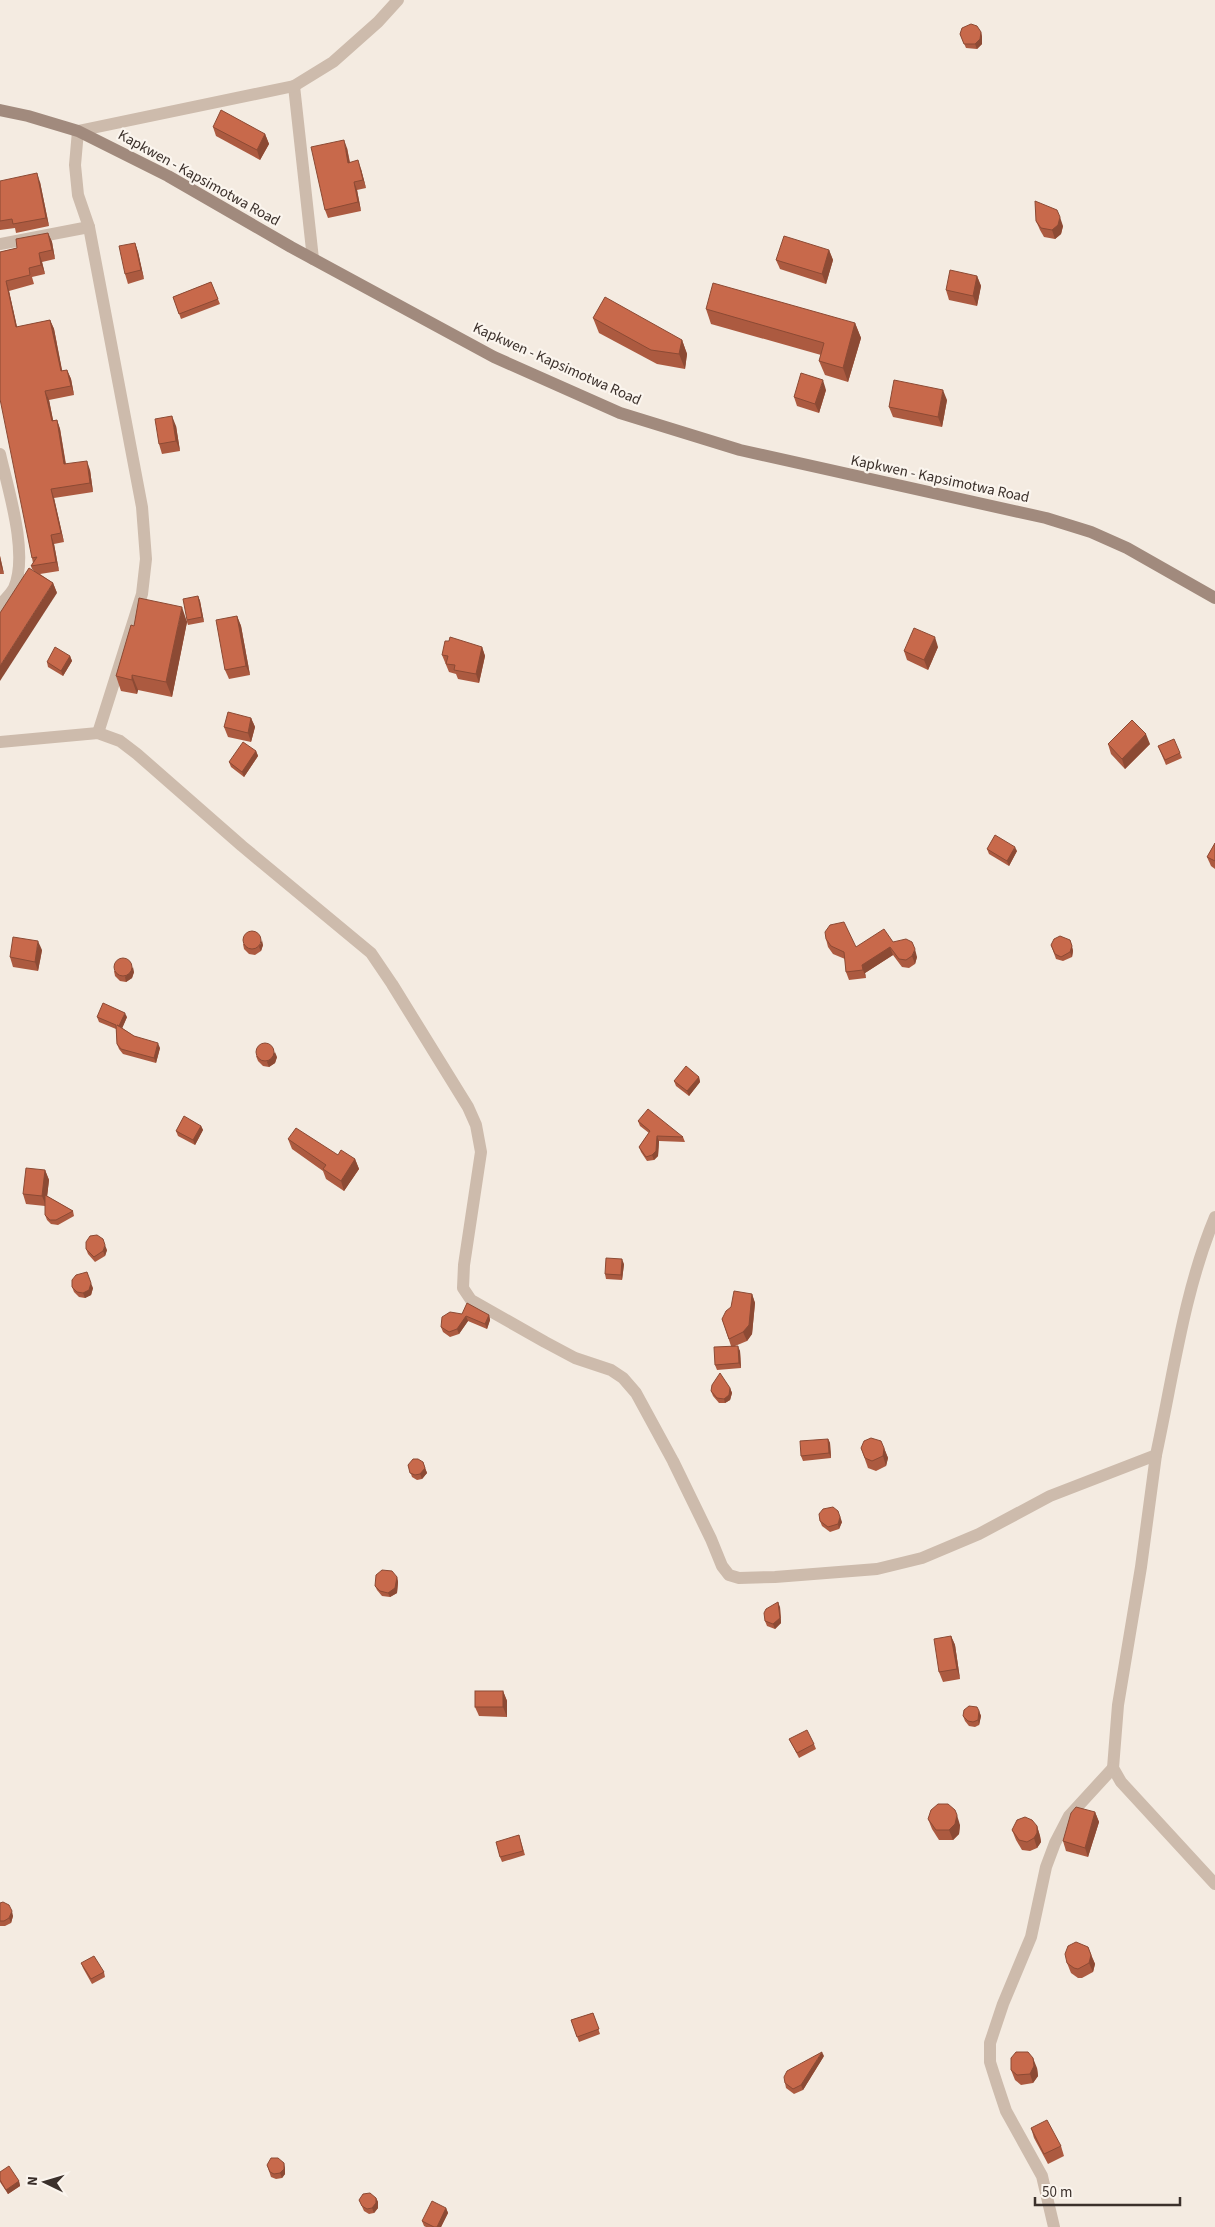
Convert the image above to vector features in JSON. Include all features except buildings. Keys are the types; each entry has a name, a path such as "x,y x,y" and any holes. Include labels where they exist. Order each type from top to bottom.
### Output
{"street":[{"path":"98,733 142,594 146,559 140,498 88,226 78,195 75,165 78,131 294,86 333,62 378,22 398,0"},
{"path":"294,86 314,259"},
{"name":"Kapkwen - Kapsimotwa Road","path":"0,110 78,131 168,176 314,259 494,357 620,413 740,450 1046,518 1091,532 1127,548 1215,598"},
{"path":"0,244 88,226"},
{"path":"0,454 18,533 19,564 14,587 0,606"},
{"path":"0,742 98,733 120,741 371,953 468,1107 476,1125 482,1152 464,1265 463,1288 471,1300 575,1358 611,1370 623,1378 636,1393 673,1461 712,1539 722,1566 729,1575 739,1578 775,1578 877,1569 922,1558 979,1534 1050,1496 1156,1455"},
{"path":"1215,1217 1206,1239 1188,1304 1156,1455 1141,1567 1118,1705 1113,1768 1121,1782 1215,1884"},
{"path":"1054,2227 1042,2176 1006,2111 996,2084 990,2062 990,2043 1003,2004 1031,1937 1046,1867 1055,1843 1069,1816 1113,1768"}]}
